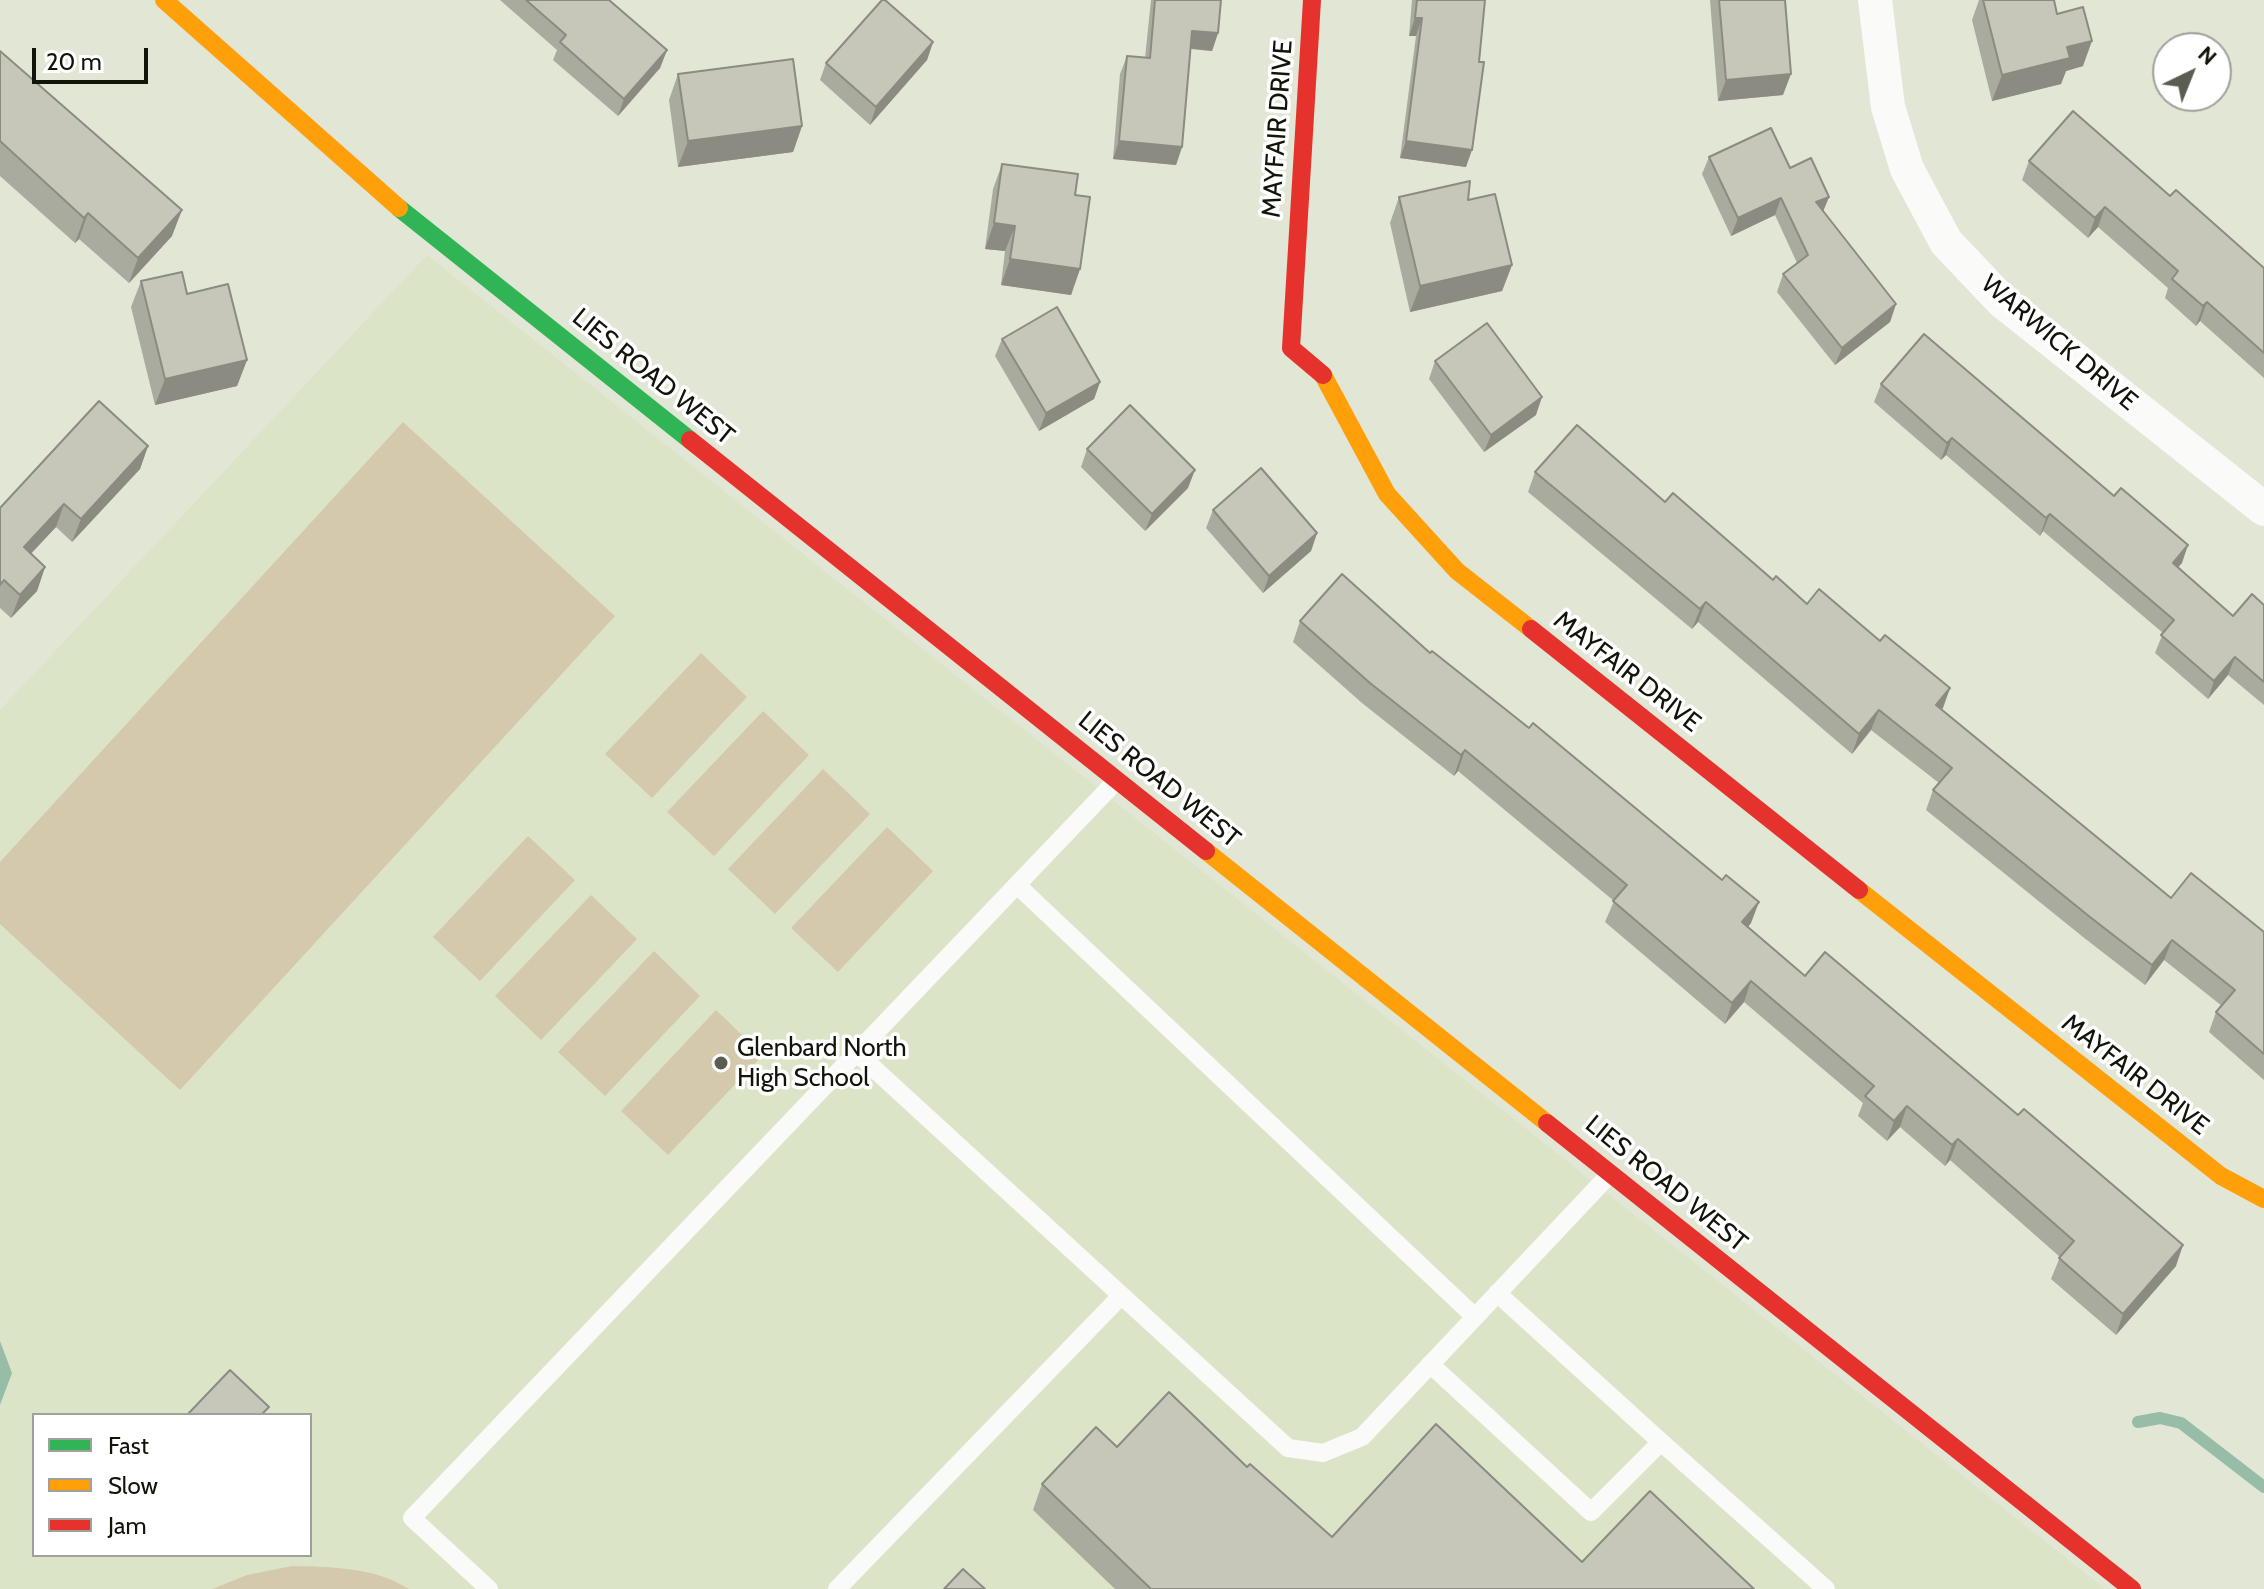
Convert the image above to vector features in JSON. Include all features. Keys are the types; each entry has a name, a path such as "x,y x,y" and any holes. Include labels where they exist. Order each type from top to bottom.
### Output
{"street":[{"name":"LIES ROAD WEST","path":"164,0 368,183 2132,1589"},
{"name":"MAYFAIR DRIVE","path":"1312,0 1291,348 1324,376 1351,433 1387,494 1457,571 2221,1176 2264,1199"},
{"name":"WARWICK DRIVE","path":"1875,0 1888,107 1907,169 1946,242 2003,302 2264,509"}],"lane":[{"path":"489,1589 412,1518 1117,780"},
{"path":"1017,885 1475,1317"},
{"path":"857,1053 1288,1448 1323,1453 1362,1437 1610,1174"},
{"path":"1497,1293 1826,1589"},
{"path":"837,1589 1121,1296"},
{"path":"1430,1364 1591,1512 1661,1442"}],"shaded area":[{"name":"Glenbard North High School","path":"427,255 2105,1589 0,1589 0,710"},
{"path":"403,422 615,616 180,1090 0,924 0,862"},
{"path":"701,653 747,697 652,798 605,754"},
{"path":"763,711 809,755 714,856 667,812"},
{"path":"823,769 870,814 775,914 728,869"},
{"path":"887,827 933,871 838,972 791,928"},
{"path":"528,836 575,880 480,981 433,937"},
{"path":"591,895 637,939 541,1040 495,996"},
{"path":"654,951 700,996 605,1096 558,1052"},
{"path":"716,1010 763,1055 668,1155 621,1111"},
{"path":"0,1341 12,1373 0,1405"},
{"path":"292,1566 367,1572 409,1589 212,1589 247,1575"}],"building":[{"path":"526,0 609,0 667,50 624,99 560,42 566,35"},
{"path":"882,0 933,42 876,107 826,63"},
{"path":"1155,0 1221,0 1218,33 1192,31 1182,147 1119,141 1127,56 1150,58"},
{"path":"1417,0 1485,0 1479,62 1484,62 1472,150 1406,141 1422,18 1415,18"},
{"path":"1719,0 1785,0 1791,74 1726,80"},
{"path":"1983,0 2054,0 2057,14 2083,7 2092,41 2067,47 2070,58 2002,75"},
{"path":"0,51 182,210 138,258 88,213 84,218 0,141"},
{"path":"793,59 802,126 688,141 678,74"},
{"path":"2073,111 2170,196 2176,190 2264,268 2264,353 2207,302 2203,306 2172,279 2178,271 2105,207 2095,218 2029,161"},
{"path":"1771,128 1790,168 1811,158 1829,197 1816,202 1896,304 1842,348 1783,274 1808,255 1781,198 1738,218 1709,157"},
{"path":"1002,164 1078,174 1075,195 1090,197 1080,269 1010,259 1015,226 994,223"},
{"path":"1470,181 1468,200 1495,194 1512,265 1420,286 1399,197"},
{"path":"182,272 187,294 228,284 247,360 165,379 141,281"},
{"path":"1057,307 1100,382 1046,413 1002,339"},
{"path":"1487,323 1542,397 1491,435 1435,361"},
{"path":"1924,334 2114,496 2121,488 2188,545 2173,563 2233,616 2252,594 2264,605 2264,682 2235,657 2214,681 2161,635 2174,620 2050,514 2046,518 1952,438 1947,443 1881,384"},
{"path":"99,401 148,446 81,519 64,504 24,547 45,567 20,595 4,580 0,585 0,508"},
{"path":"1130,405 1195,470 1152,514 1087,449"},
{"path":"1577,425 1665,502 1673,493 1773,580 1776,576 1807,604 1819,589 1880,641 1885,635 1950,688 1936,705 2171,898 2191,873 2264,932 2264,1054 2216,1012 2235,990 2172,940 2152,965 1933,790 1952,768 1879,710 1859,734 1706,602 1700,609 1535,472"},
{"path":"1261,468 1317,533 1269,576 1213,510"},
{"path":"1342,574 1430,653 1432,651 1529,728 1533,723 1722,880 1726,875 1759,902 1742,922 1805,976 1825,952 2018,1115 2024,1109 2183,1245 2123,1314 2059,1258 2074,1241 1958,1139 1952,1145 1907,1106 1894,1121 1865,1096 1874,1086 1751,981 1732,1003 1613,901 1627,885 1465,750 1461,755 1370,683 1300,621"},
{"path":"230,1370 269,1407 263,1413 189,1413"},
{"path":"1169,1392 1247,1467 1250,1464 1332,1537 1436,1424 1582,1562 1650,1491 1754,1589 1151,1589 1042,1484 1096,1427 1117,1447"},
{"path":"963,1569 985,1589 944,1589"}],"waterway":[{"path":"2138,1422 2160,1418 2181,1423 2264,1487"}],"traffic: fast":[{"path":"399,208 690,440"}],"traffic: slow":[{"path":"164,0 399,208"},
{"path":"1323,375 1387,494 1457,571 1531,629"},
{"path":"1206,851 1547,1123"},
{"path":"1859,890 2221,1176 2264,1199"}],"traffic: jam":[{"path":"1312,0 1291,348 1323,375"},
{"path":"690,440 1206,851"},
{"path":"1531,629 1859,890"},
{"path":"1547,1123 2132,1589"}],"place":[{"name":"Glenbard North High School","path":"721,1063"}]}
